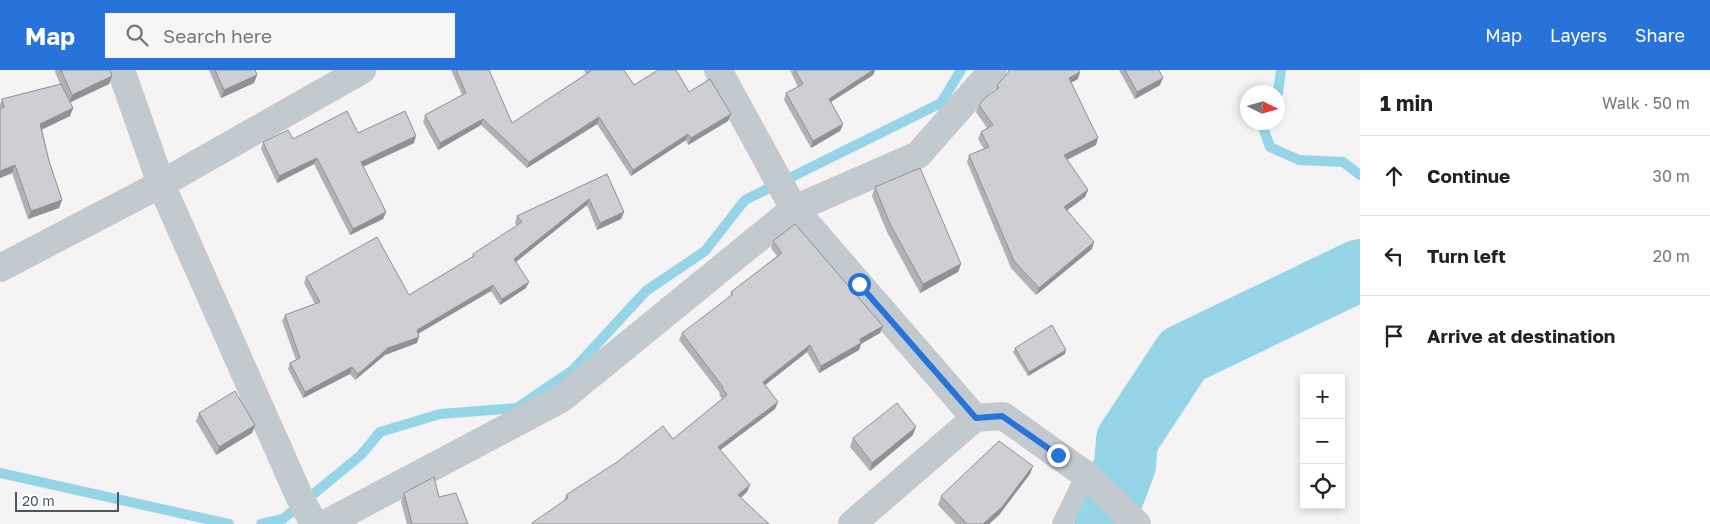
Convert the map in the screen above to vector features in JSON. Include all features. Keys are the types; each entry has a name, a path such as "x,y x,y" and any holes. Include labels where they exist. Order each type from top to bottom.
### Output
{"street":[{"path":"121,70 161,184 311,514 561,399 790,201 918,155 993,70"},
{"path":"0,268 161,184 362,70"},
{"path":"718,70 790,201 976,418"},
{"path":"852,524 976,418 1002,416 1090,478 1137,523"}],"lane":[{"path":"1062,524 1090,478"}],"building":[{"path":"61,70 110,70 112,76 72,95"},
{"path":"215,70 255,70 257,75 224,90"},
{"path":"456,70 489,70 512,123 591,70 624,70 634,85 658,70 676,70 689,92 710,79 731,114 691,138 688,134 633,170 599,117 529,162 483,119 440,143 425,115 466,93"},
{"path":"795,70 873,70 829,99 843,124 813,141 786,93 803,84"},
{"path":"1009,70 1079,70 1080,72 1069,78 1098,138 1064,155 1088,190 1064,207 1094,242 1039,288 1014,261 969,155 989,147 981,132 993,125 979,105 986,97 999,88 997,85"},
{"path":"1125,70 1159,70 1163,78 1137,92"},
{"path":"61,84 73,108 40,124 49,161 62,200 31,211 15,165 0,171 0,109 4,107 2,99"},
{"path":"347,111 358,133 405,111 416,136 361,162 386,212 353,229 317,158 279,176 263,142 288,130 293,139"},
{"path":"920,168 961,264 923,284 890,224 875,187"},
{"path":"607,174 624,212 600,223 589,199 514,259 529,282 502,299 493,285 417,330 419,337 388,348 358,374 352,367 305,392 290,363 300,358 285,315 320,302 306,277 377,237 409,295 474,256 473,254 522,222 517,216"},
{"path":"795,224 883,326 860,339 861,343 821,366 810,345 763,382 778,402 718,447 750,485 738,495 769,524 532,524 568,498 566,495 617,462 663,426 673,439 727,395 682,333 782,253 773,241"},
{"path":"1052,325 1066,350 1029,372 1015,348"},
{"path":"235,391 255,425 219,447 199,413"},
{"path":"897,403 916,427 872,463 853,438"},
{"path":"999,441 1033,466 1002,507 983,524 967,524 941,496"},
{"path":"434,477 439,497 456,493 468,524 412,524 404,493"}],"waterway":[{"path":"261,524 283,519 361,455 380,432 440,414 517,408 573,370 646,291 705,251 745,200 941,103 961,70"},
{"path":"1279,85 1281,70"},
{"path":"1264,130 1270,147 1299,160 1343,162 1360,175"},
{"path":"1105,524 1106,515 1125,465 1127,440 1183,355 1360,270"},
{"path":"0,473 229,524"}],"route":[{"path":"859,284 976,418 1002,416 1058,455"}]}
